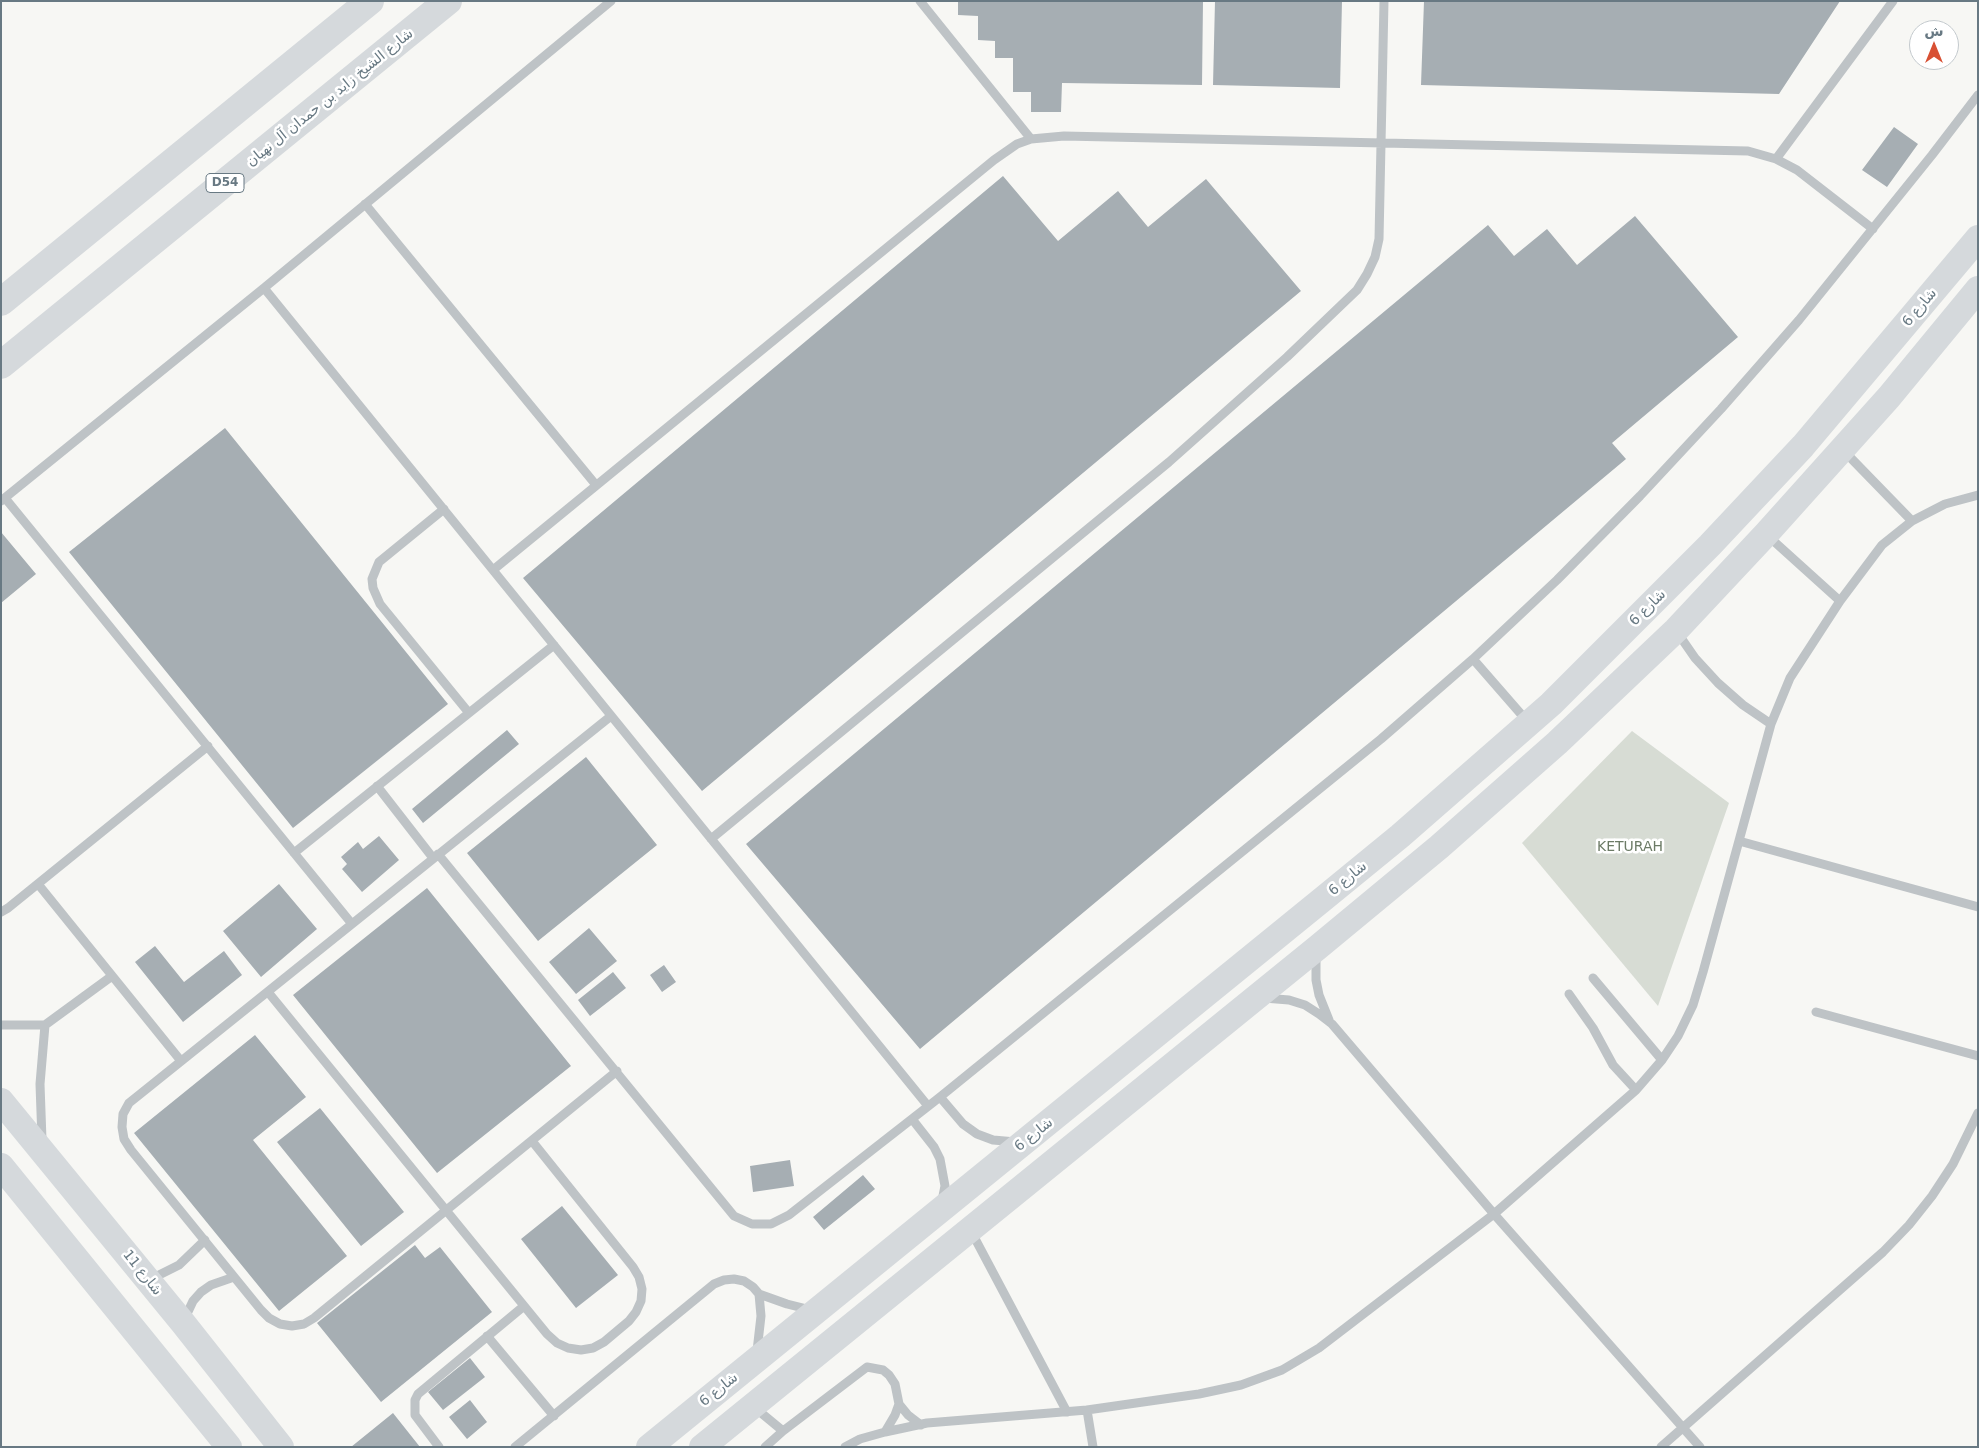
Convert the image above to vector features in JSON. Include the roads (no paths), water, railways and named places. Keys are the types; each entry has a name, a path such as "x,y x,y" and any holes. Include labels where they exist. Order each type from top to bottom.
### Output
{"main road":[{"path":"1,302 370,1"},
{"name":"شارع الشيخ زايد بن حمدان آل نهيان","path":"1,365 448,1"}],"street":[{"path":"702,1447 1317,948 1505,790 1557,743 1676,630 1766,534 1843,450 1977,293 1966,274 1971,246"},
{"name":"شارع 6","path":"649,1447 1400,836 1529,723 1630,626 1755,498 1809,439 1971,246"},
{"name":"شارع 11","path":"1,1101 183,1323 281,1447"},
{"path":"1,1166 229,1447"}],"lane":[{"path":"352,924 208,746 3,499 264,288 611,1"},
{"path":"920,1 1031,139"},
{"path":"712,839 1169,462 1244,397 1344,304 1362,282 1375,257 1379,239 1384,1"},
{"path":"1776,159 1893,1"},
{"path":"377,786 617,1071 734,1216 752,1224 771,1224 789,1215 940,1097 1381,738 1473,659 1557,580 1640,496 1721,409 1798,320 1978,95"},
{"path":"493,570 994,160 1017,144 1031,139 1064,136 1381,142 1733,151 1762,154 1796,170 1873,228"},
{"path":"365,204 596,486"},
{"path":"264,288 928,1106"},
{"path":"1843,450 1912,521"},
{"path":"845,1447 860,1439 921,1425 1087,1410 1199,1394 1241,1385 1282,1370 1320,1348 1494,1214 1636,1090 1662,1060 1678,1036 1693,1005 1770,724 1790,678 1840,601 1882,545 1912,521 1945,504 1978,495"},
{"path":"444,509 379,562 372,579 373,588 375,597 380,604 469,713"},
{"path":"1766,534 1840,601"},
{"path":"1676,630 1695,658 1718,683 1743,705 1770,724"},
{"path":"294,853 554,645"},
{"path":"1473,659 1529,723"},
{"path":"611,716 130,1103 123,1114 122,1127 124,1139 132,1150 269,1318 280,1324 292,1326 304,1324 314,1318 617,1071"},
{"path":"1,912 208,746"},
{"path":"1739,841 1978,907"},
{"path":"38,884 181,1061"},
{"path":"1317,948 1316,980 1324,1010 1332,1024 1494,1214 1700,1447"},
{"path":"1,1025 45,1025 112,976"},
{"path":"1593,978 1662,1060"},
{"path":"268,992 547,1334 557,1343 568,1348 581,1350 593,1348 604,1342 629,1322 636,1312 641,1301 642,1289 639,1277 532,1141"},
{"path":"1570,994 1593,1028 1613,1064 1636,1090"},
{"path":"1256,998 1273,997 1305,1005 1332,1024"},
{"path":"1816,1012 1978,1056"},
{"path":"42,1151 40,1084 45,1025"},
{"path":"940,1097 963,1124 977,1134 993,1140 1026,1142"},
{"path":"1661,1447 1883,1252 1909,1225 1932,1196 1953,1164 1978,1112"},
{"path":"912,1118 934,1147 940,1159 945,1186 943,1200 938,1212"},
{"path":"970,1230 1067,1412"},
{"path":"148,1281 179,1265 205,1240"},
{"path":"183,1323 187,1312 201,1292 211,1285 234,1276"},
{"path":"515,1447 714,1284 734,1279 744,1281 759,1294 787,1304 816,1310"},
{"path":"755,1361 761,1316 759,1294"},
{"path":"439,1447 415,1415 414,1400 423,1388 524,1306"},
{"path":"487,1336 554,1416"},
{"path":"764,1447 867,1368 882,1370 889,1375 895,1384 899,1404 908,1415 921,1425"},
{"path":"885,1432 899,1404"},
{"path":"753,1406 783,1431"},
{"path":"1087,1410 1093,1447"}],"park label":[{"name":"KETURAH","path":"1630,847"}]}
